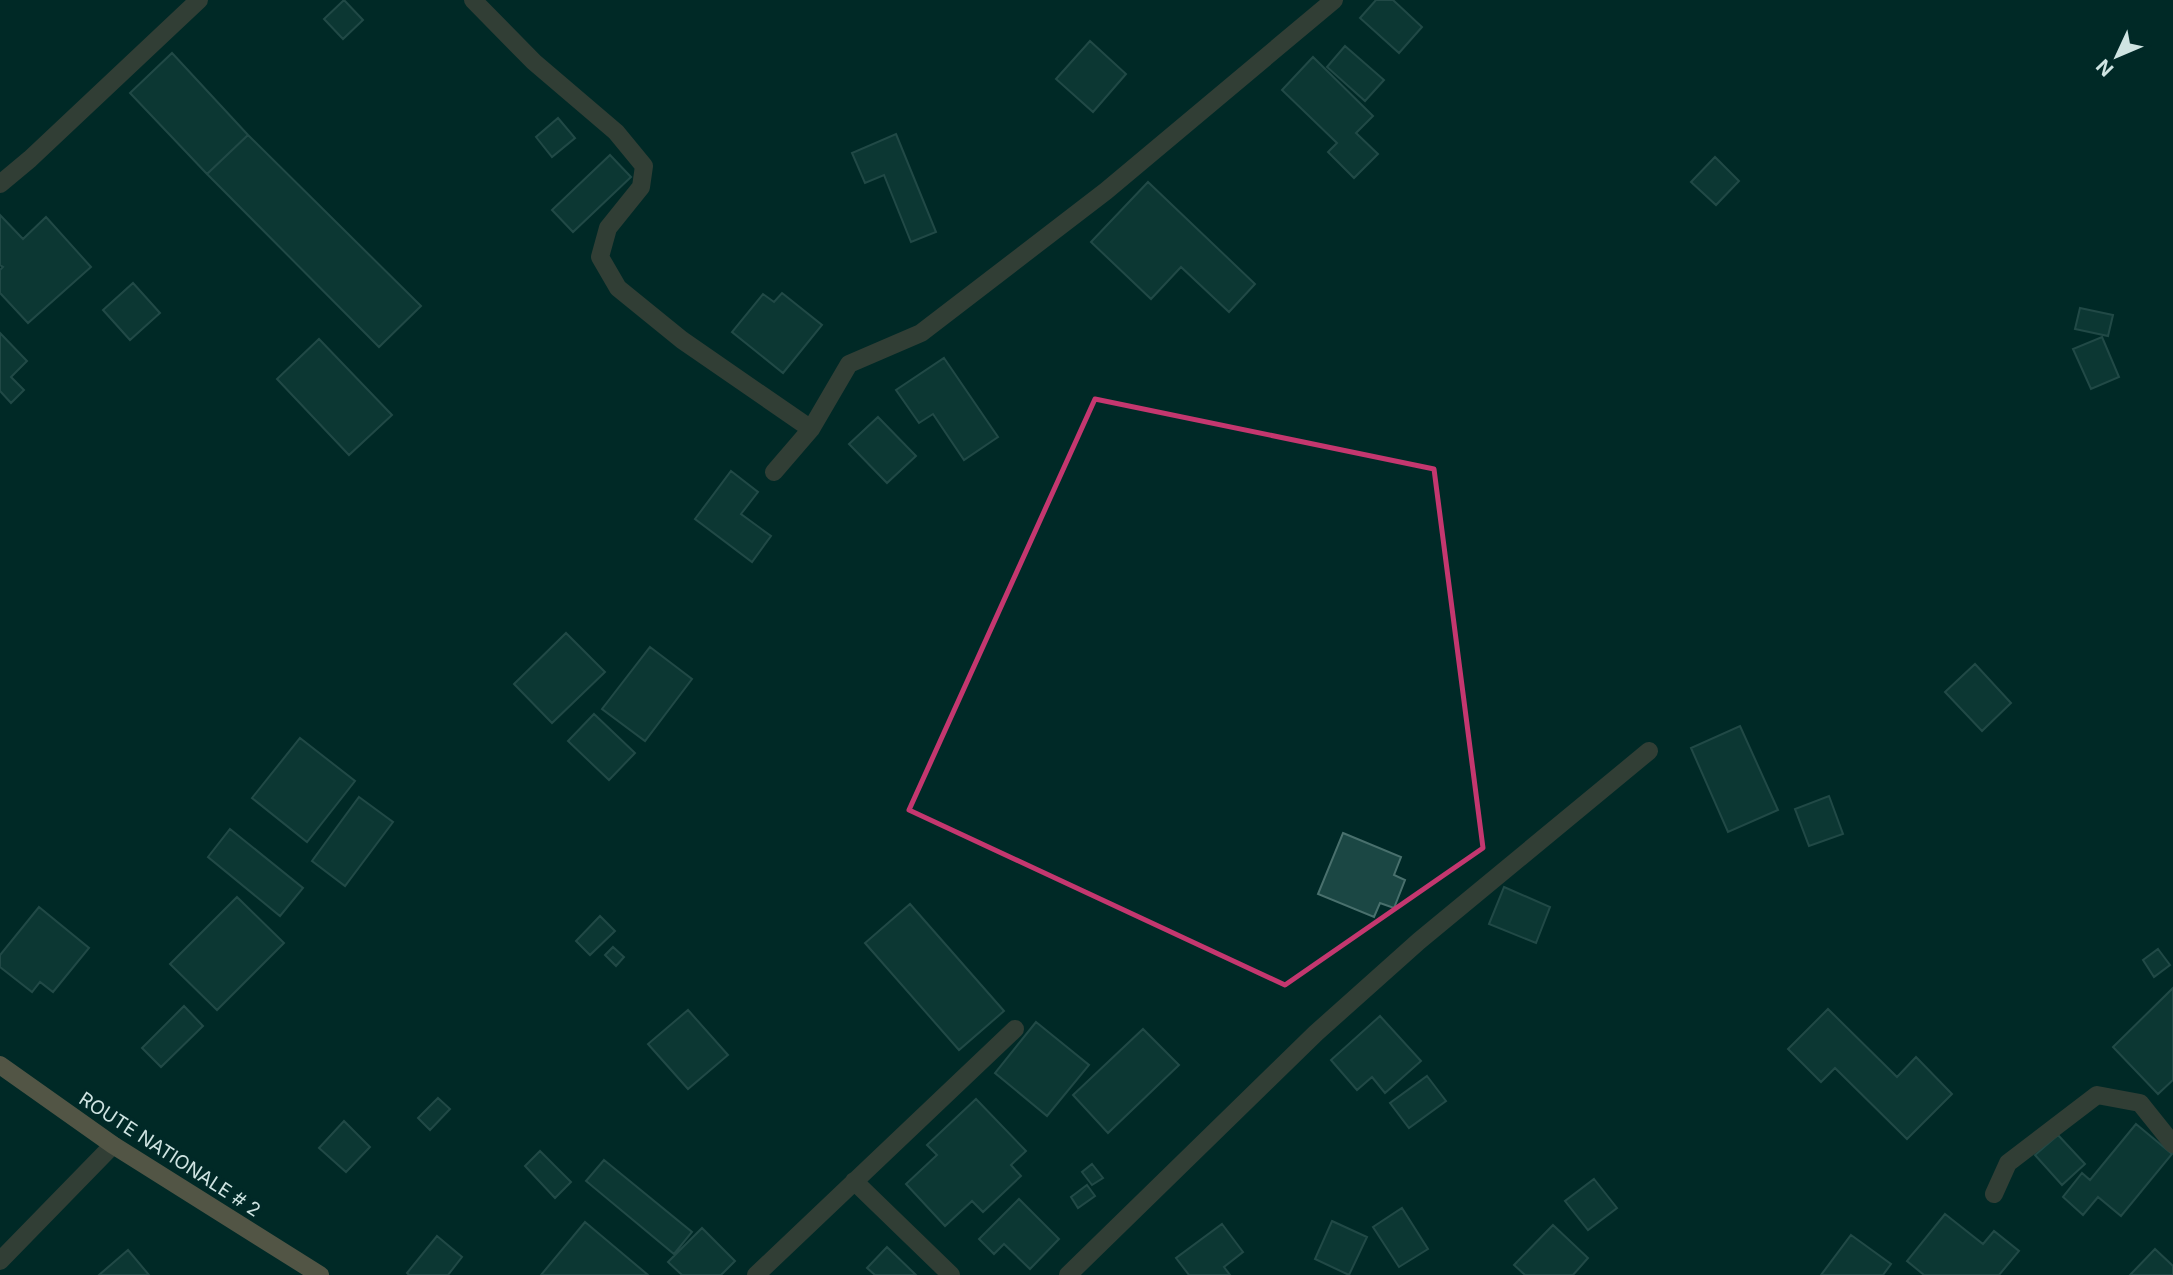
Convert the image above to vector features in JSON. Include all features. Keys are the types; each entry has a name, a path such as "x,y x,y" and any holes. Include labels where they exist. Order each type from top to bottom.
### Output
{"main road":[{"name":"ROUTE NATIONALE # 2","path":"0,1065 113,1145 320,1275"}],"street":[{"path":"0,184 199,0"},
{"path":"473,0 534,62 616,132 643,166 642,187 608,228 600,257 618,288 682,340 811,429"},
{"path":"774,472 811,429 849,365 921,333 1106,191 1334,0"},
{"path":"1068,1275 1316,1033 1419,941 1649,751"},
{"path":"756,1275 1015,1029"},
{"path":"1994,1194 2008,1163 2097,1095 2140,1103 2173,1144"},
{"path":"0,1261 113,1145"},
{"path":"854,1181 951,1275"}],"highlighted area":[{"path":"1095,399 1434,469 1483,848 1285,985 909,810"}],"building":[{"path":"344,0 363,20 343,39 324,19"},
{"path":"1376,0 1393,0 1422,27 1399,53 1360,18"},
{"path":"1090,41 1126,74 1093,112 1056,79"},
{"path":"1345,46 1384,80 1365,101 1327,67"},
{"path":"172,53 248,135 207,174 130,93"},
{"path":"1313,57 1373,116 1356,133 1378,154 1354,178 1328,152 1337,143 1282,90"},
{"path":"558,118 575,138 552,157 536,137"},
{"path":"896,134 936,232 911,242 884,175 865,183 852,153"},
{"path":"248,135 421,306 379,347 207,174"},
{"path":"610,155 631,177 573,232 552,210"},
{"path":"1715,157 1739,181 1716,205 1691,182"},
{"path":"1148,182 1255,284 1229,312 1181,267 1151,299 1091,242"},
{"path":"0,215 23,239 46,217 91,267 28,323 0,293 0,270 3,267 0,265"},
{"path":"133,283 160,313 130,340 103,310"},
{"path":"782,293 822,325 783,373 732,332 763,294 774,302"},
{"path":"2080,308 2113,315 2108,336 2075,329"},
{"path":"0,333 27,361 11,377 24,390 11,403 0,391"},
{"path":"2102,337 2119,377 2091,389 2073,349"},
{"path":"319,339 392,415 349,455 277,379"},
{"path":"944,358 998,437 964,460 933,414 919,423 896,390"},
{"path":"878,417 916,456 887,483 849,444"},
{"path":"731,471 758,492 741,514 771,536 752,562 695,519"},
{"path":"566,633 605,672 552,723 514,684"},
{"path":"650,647 692,679 645,741 602,709"},
{"path":"1975,664 2011,703 1982,731 1945,692"},
{"path":"594,714 635,753 609,780 568,741"},
{"path":"1740,726 1778,810 1728,832 1691,748"},
{"path":"300,738 355,781 307,842 252,798"},
{"path":"1829,796 1843,834 1809,846 1795,809"},
{"path":"359,797 393,822 345,886 312,861"},
{"path":"230,829 303,888 280,916 208,857"},
{"path":"1343,833 1401,857 1394,875 1405,880 1394,908 1380,903 1374,917 1318,894"},
{"path":"1504,887 1550,907 1536,943 1489,924"},
{"path":"237,897 284,943 217,1010 170,964"},
{"path":"910,904 1004,1011 959,1050 865,943"},
{"path":"39,907 89,948 53,992 40,982 32,992 0,967 0,955"},
{"path":"600,916 615,931 590,955 576,941"},
{"path":"613,947 624,957 616,966 605,955"},
{"path":"2158,949 2170,965 2154,977 2143,960"},
{"path":"2173,988 2173,1080 2158,1094 2113,1047"},
{"path":"184,1006 203,1026 161,1067 142,1048"},
{"path":"1828,1009 1897,1077 1916,1057 1952,1094 1907,1139 1835,1068 1821,1082 1788,1049"},
{"path":"688,1010 728,1055 688,1089 648,1044"},
{"path":"1380,1016 1421,1061 1385,1093 1372,1077 1357,1090 1331,1060"},
{"path":"1036,1022 1089,1065 1047,1116 995,1073"},
{"path":"1143,1029 1179,1065 1108,1133 1073,1095"},
{"path":"1427,1076 1446,1101 1409,1128 1390,1103"},
{"path":"438,1098 450,1109 430,1130 418,1118"},
{"path":"976,1099 1026,1151 1011,1165 1021,1176 983,1212 972,1201 945,1226 906,1184 937,1155 927,1145"},
{"path":"344,1121 370,1147 346,1172 319,1148"},
{"path":"2136,1124 2172,1154 2121,1216 2098,1197 2083,1215 2063,1197 2082,1173 2090,1180"},
{"path":"2058,1135 2085,1164 2062,1185 2035,1155"},
{"path":"540,1151 571,1182 555,1198 525,1166"},
{"path":"604,1160 692,1232 674,1254 586,1181"},
{"path":"1092,1164 1103,1178 1092,1185 1082,1172"},
{"path":"1594,1179 1617,1208 1588,1230 1565,1201"},
{"path":"1087,1185 1095,1196 1078,1208 1071,1197"},
{"path":"1019,1199 1059,1239 1030,1269 1004,1244 994,1254 979,1239"},
{"path":"1402,1208 1428,1249 1399,1267 1373,1227"},
{"path":"1945,1214 1983,1244 1994,1231 2019,1251 1999,1275 1924,1275 1907,1261"},
{"path":"1332,1221 1367,1237 1349,1275 1315,1259"},
{"path":"585,1222 648,1275 541,1275"},
{"path":"1222,1224 1243,1252 1224,1267 1230,1275 1189,1275 1176,1258"},
{"path":"1553,1225 1588,1258 1573,1275 1525,1275 1514,1265"},
{"path":"702,1228 735,1261 721,1275 682,1275 668,1262"},
{"path":"1851,1235 1891,1264 1883,1275 1821,1275"},
{"path":"437,1236 462,1257 448,1275 409,1275 407,1273"},
{"path":"887,1247 916,1275 875,1275 867,1268"},
{"path":"2155,1249 2173,1266 2173,1275 2130,1275"},
{"path":"128,1250 149,1275 99,1275"}]}
